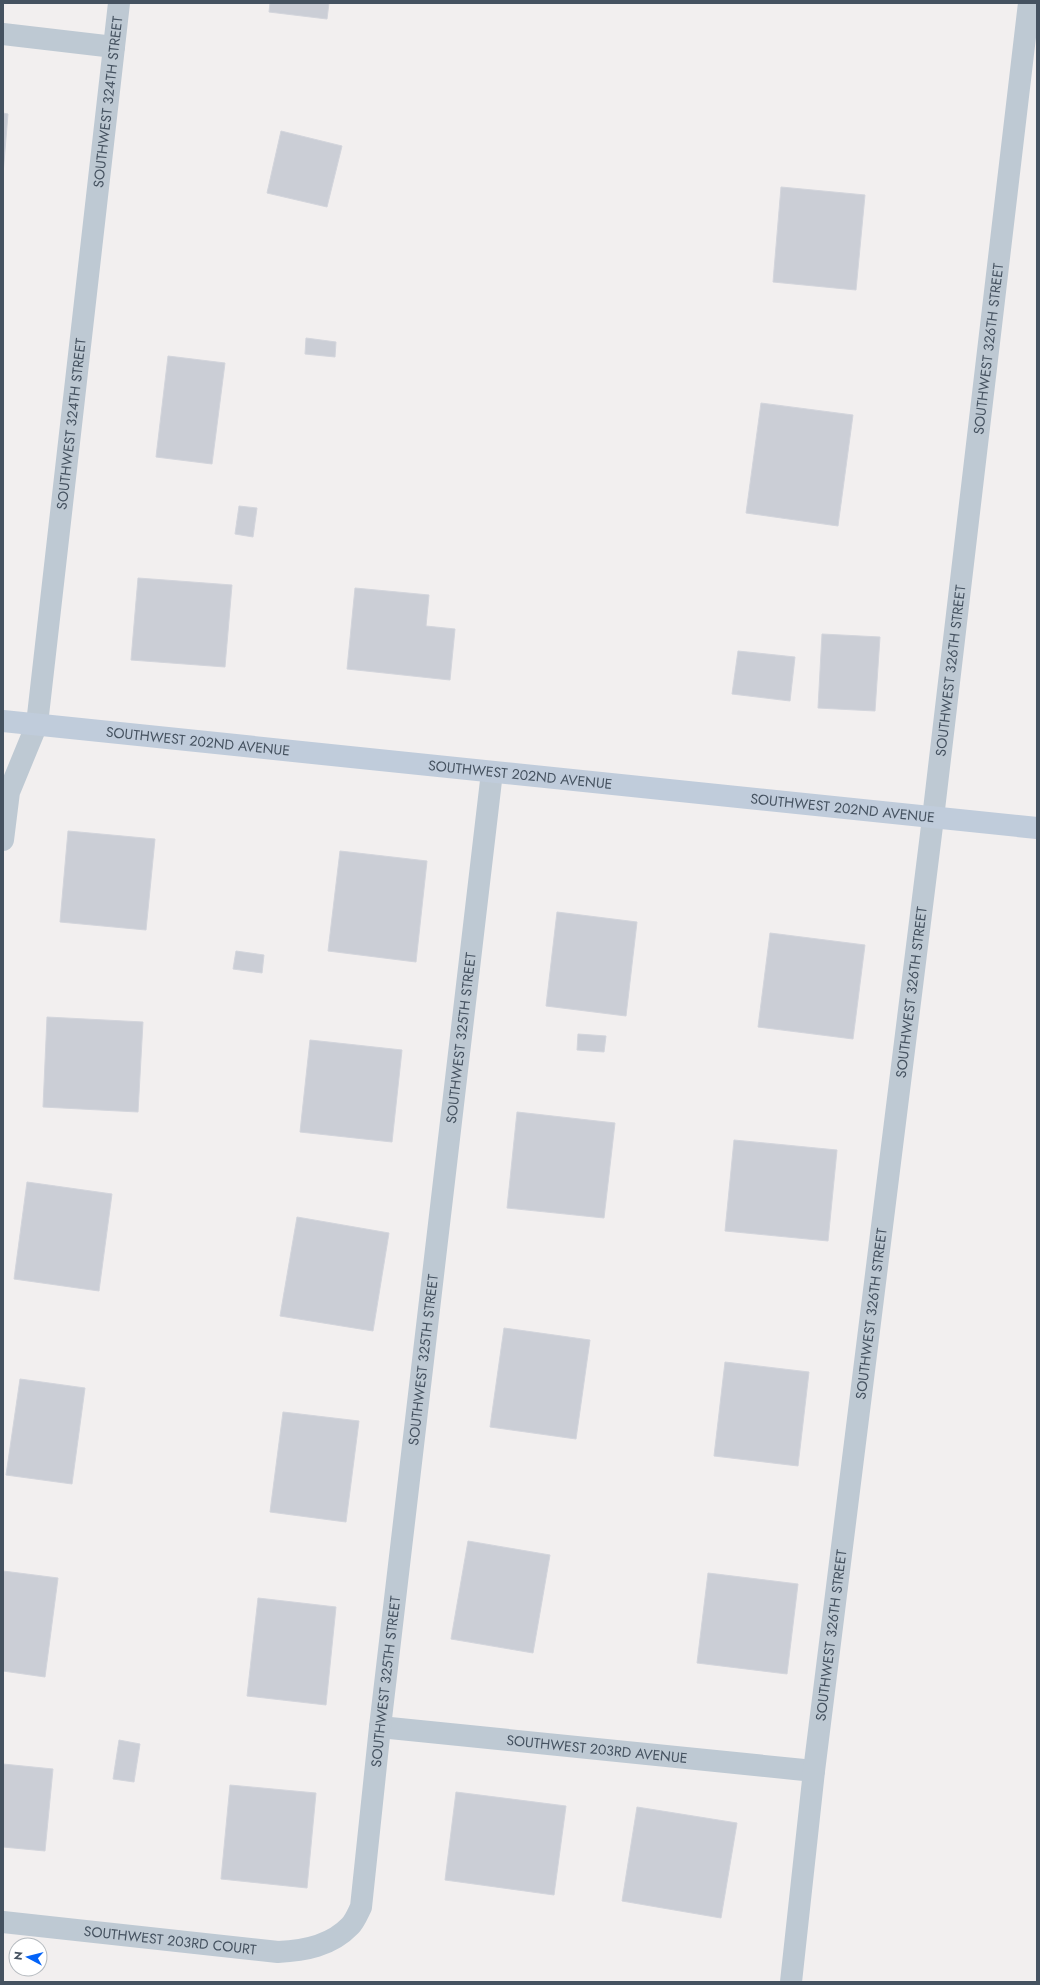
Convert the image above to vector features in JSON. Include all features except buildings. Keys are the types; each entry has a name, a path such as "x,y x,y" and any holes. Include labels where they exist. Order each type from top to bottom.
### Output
{"street":[{"name":"SOUTHWEST 324TH STREET","path":"3,840 9,792 37,724 119,3"},
{"name":"SOUTHWEST 326TH STREET","path":"790,1982 814,1771 934,818 1029,3"},
{"path":"3,34 114,47"},
{"name":"SOUTHWEST 202ND AVENUE","path":"3,721 1037,828"},
{"name":"SOUTHWEST 325TH STREET","path":"334,1938 350,1925 361,1907 380,1727 492,772"},
{"name":"SOUTHWEST 203RD AVENUE","path":"380,1727 814,1771"},
{"name":"SOUTHWEST 203RD COURT","path":"3,1922 278,1952 306,1950 334,1938"}]}
